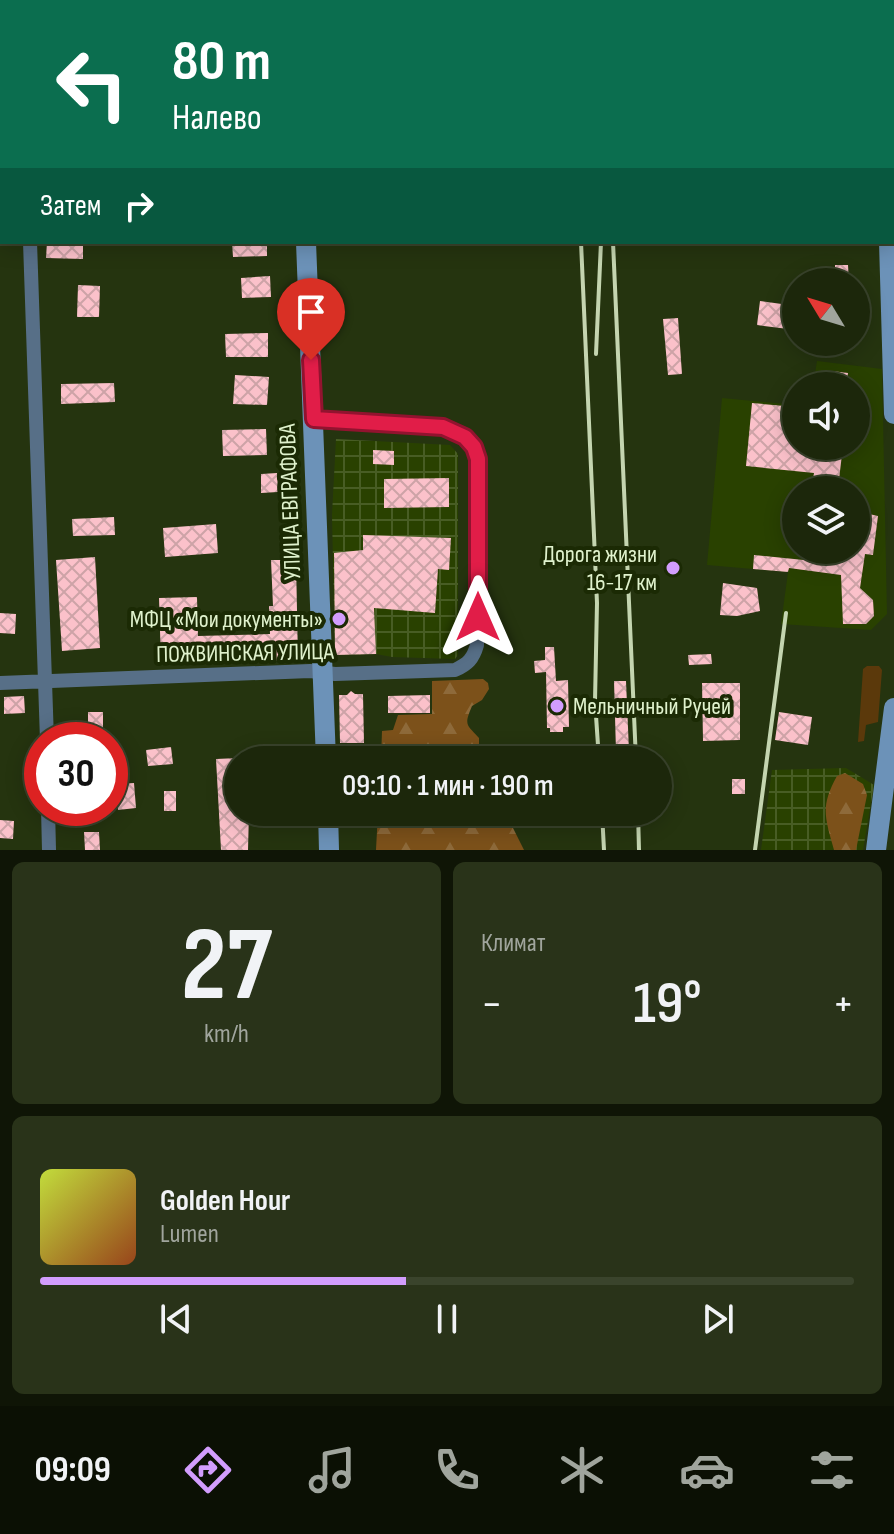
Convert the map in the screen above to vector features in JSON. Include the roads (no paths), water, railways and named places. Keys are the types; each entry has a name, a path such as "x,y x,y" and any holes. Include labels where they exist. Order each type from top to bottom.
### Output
{"street":[{"path":"30,244 47,722"},
{"name":"УЛИЦА ЕВГРАФОВА","path":"306,244 325,746"},
{"path":"891,254 894,414"},
{"name":"ПОЖВИНСКАЯ УЛИЦА","path":"0,683 455,670 466,665 474,656 477,645 478,459 474,447 465,437 443,427 314,419"},
{"path":"876,850 894,708"},
{"path":"48,826 49,850"},
{"path":"328,826 329,850"}],"railway":[{"path":"581,244 597,603 595,701 598,746"},
{"path":"596,354 601,244"},
{"path":"613,244 635,746"},
{"path":"755,850 786,613"},
{"path":"603,826 604,850"},
{"path":"638,826 639,850"}],"place":[{"name":"Дорога жизни 16-17 км","path":"673,568"},
{"name":"МФЦ «Мои документы»","path":"339,619"},
{"name":"Мельничный Ручей","path":"557,706"}]}
